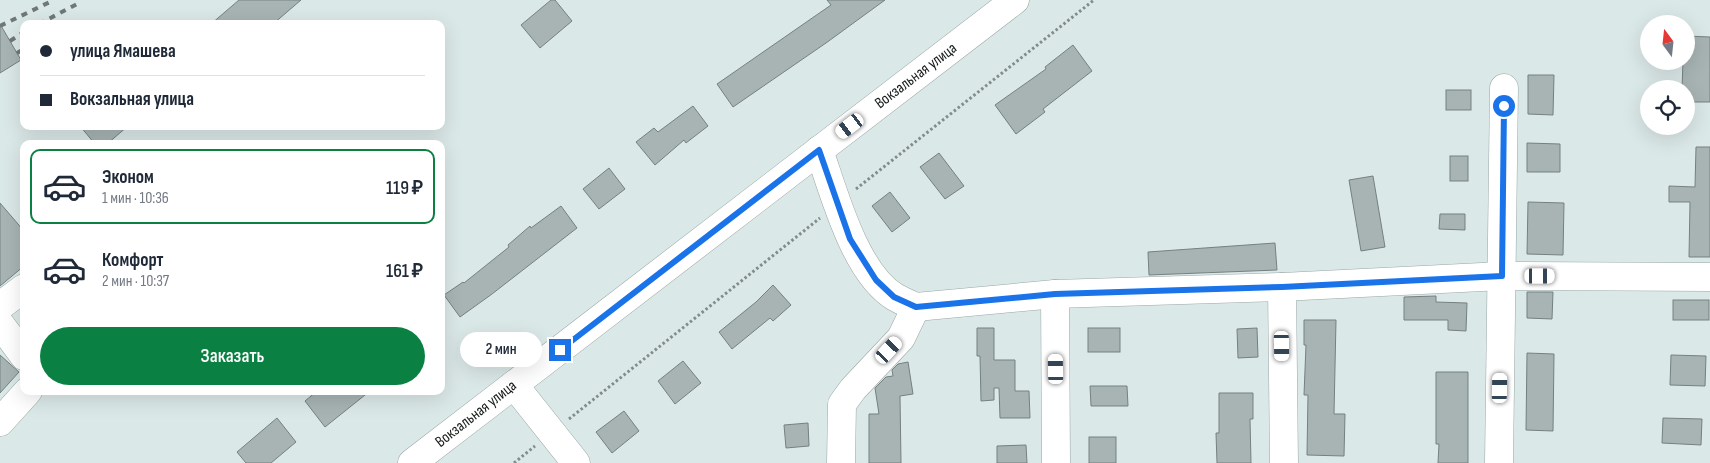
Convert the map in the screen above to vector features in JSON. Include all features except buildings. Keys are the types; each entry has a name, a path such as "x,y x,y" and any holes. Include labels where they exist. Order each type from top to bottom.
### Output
{"street":[{"name":"Вокзальная улица","path":"412,463 1015,0"},
{"path":"1499,463 1504,88"},
{"path":"819,150 850,239 876,280 894,297 916,307 1055,294 1282,287 1502,276 1710,277"},
{"path":"1282,287 1284,463"},
{"path":"0,306 20,291"},
{"path":"1055,294 1056,463"},
{"path":"841,463 842,404 852,389 901,338 916,307"},
{"path":"0,324 20,351"},
{"path":"514,385 576,463"},
{"path":"0,422 24,395"}],"path":[{"path":"514,463 1094,0"}],"railway":[{"path":"0,26 54,0"},
{"path":"47,20 79,3"},
{"path":"10,41 20,35"}],"route":[{"path":"560,350 819,150 850,239 876,280 894,297 916,307 1055,294 1282,287 1502,276 1504,106"}]}
